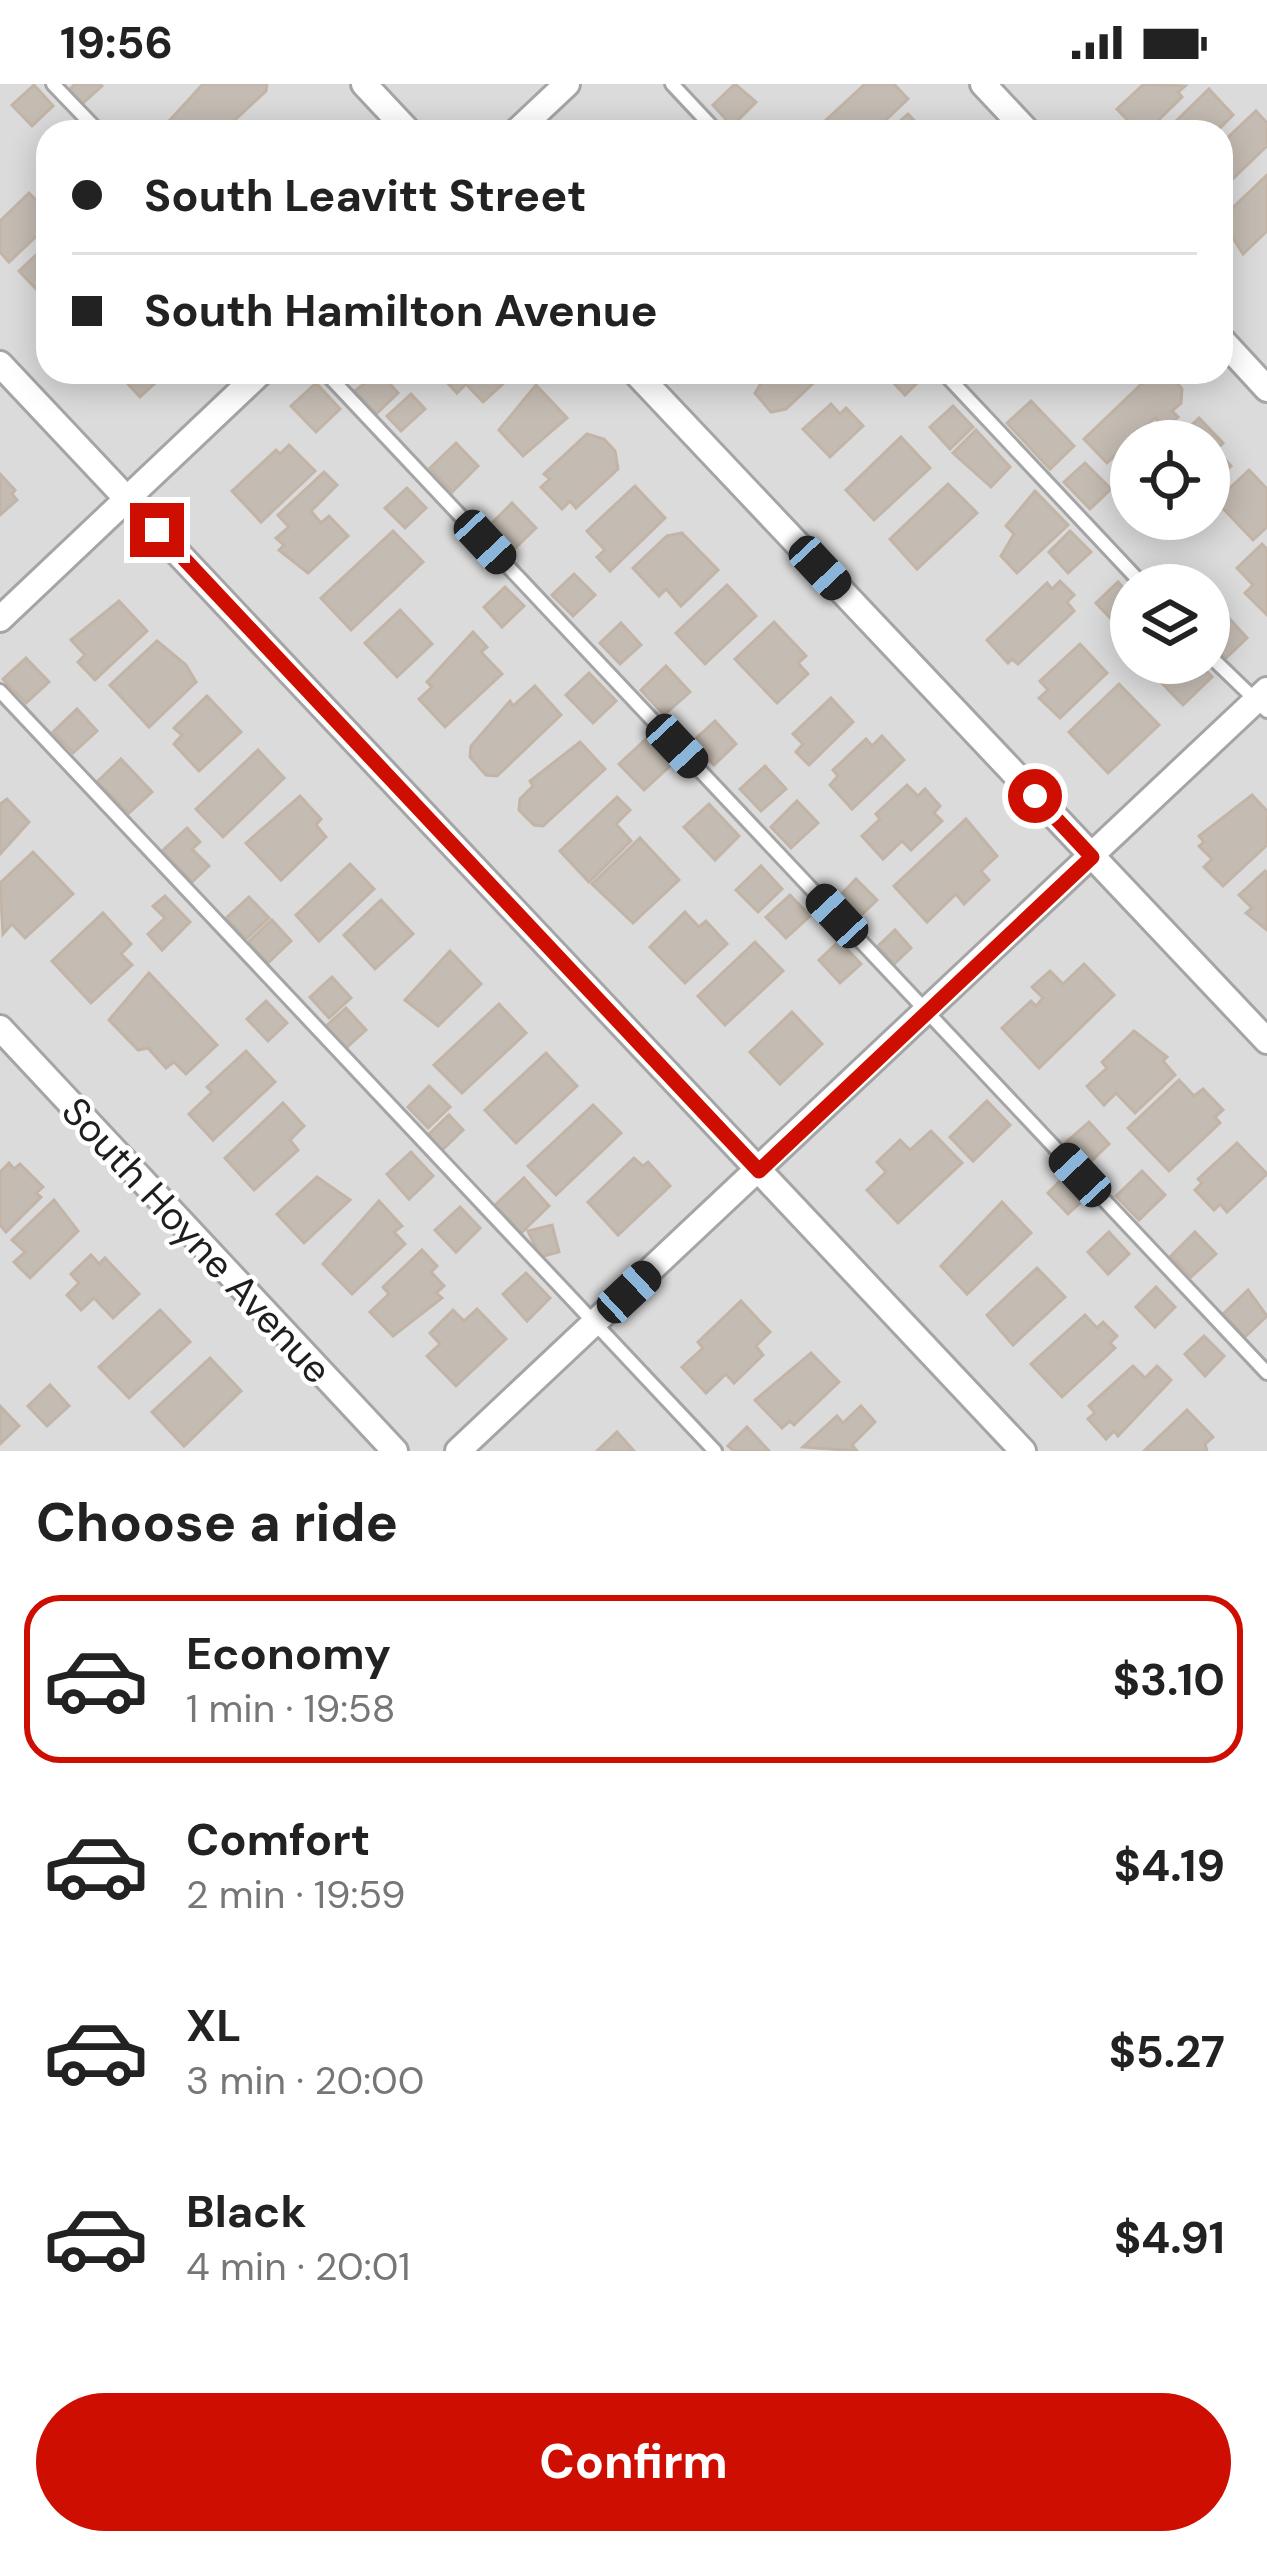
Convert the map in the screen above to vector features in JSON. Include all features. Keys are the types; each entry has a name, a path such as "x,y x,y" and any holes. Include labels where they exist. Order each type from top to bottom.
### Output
{"street":[{"path":"364,84 398,120"},
{"path":"529,120 567,84"},
{"path":"983,84 1017,120"},
{"path":"1233,352 1267,388"},
{"path":"0,364 1023,1451"},
{"path":"0,619 248,384"},
{"path":"646,384 1267,1041"},
{"path":"458,1451 1263,701"},
{"name":"South Hoyne Avenue","path":"0,1028 395,1451"}],"lane":[{"path":"53,84 87,120"},
{"path":"672,84 706,120"},
{"path":"336,384 1267,1373"},
{"path":"954,384 1123,564"},
{"path":"1230,674 1263,701"},
{"path":"0,691 715,1451"}],"shaded area":[{"path":"0,84 1267,84 1267,1451 0,1451"}],"building":[{"path":"75,84 102,86 82,104 69,90"},
{"path":"203,84 267,84 266,91 235,120 170,120"},
{"path":"735,84 756,102 738,120 727,120 713,105"},
{"path":"865,84 894,84 908,99 886,120 826,120"},
{"path":"1144,84 1185,86 1178,92 1182,97 1158,120 1128,120 1117,109"},
{"path":"34,85 53,106 32,126 12,105"},
{"path":"1209,89 1233,115 1228,120 1177,120"},
{"path":"1256,111 1267,123 1267,146 1233,179 1233,133"},
{"path":"1267,175 1267,231 1243,254 1233,238 1233,208"},
{"path":"29,193 36,200 36,236 9,262 0,252 0,221"},
{"path":"36,255 36,289 19,271"},
{"path":"128,384 154,384 140,397"},
{"path":"317,384 340,409 316,432 291,406"},
{"path":"364,384 390,384 398,393 376,414 355,391"},
{"path":"466,384 503,384 483,402"},
{"path":"761,384 812,384 786,409 771,412 755,393"},
{"path":"895,384 916,384 905,395"},
{"path":"1141,384 1178,384 1181,403 1172,411 1178,417 1175,420 1110,420 1107,463 1084,439"},
{"path":"536,385 567,418 523,456 499,430"},
{"path":"411,394 425,409 401,431 387,416"},
{"path":"1031,401 1074,446 1050,469 1007,423"},
{"path":"831,404 840,414 846,408 863,426 830,457 803,429"},
{"path":"953,406 973,427 950,449 930,427"},
{"path":"976,430 1010,467 991,487 953,453"},
{"path":"587,434 604,439 615,451 618,469 576,508 570,501 562,509 541,487 550,479 544,474"},
{"path":"901,437 930,468 874,520 846,490"},
{"path":"456,443 478,466 452,492 430,468"},
{"path":"289,445 315,471 261,522 232,491 276,450 280,454"},
{"path":"1085,463 1110,490 1090,509 1064,482"},
{"path":"1249,470 1267,489 1267,527 1253,540 1230,516 1230,488"},
{"path":"324,472 337,485 311,511 321,523 329,516 348,536 308,573 279,550 284,545 276,538 289,527 278,515"},
{"path":"0,474 15,490 12,494 17,500 0,515"},
{"path":"948,484 977,513 917,569 890,539"},
{"path":"635,486 665,518 610,571 597,557 605,550 587,531"},
{"path":"407,488 426,508 405,528 385,508"},
{"path":"1035,491 1068,525 1017,573 1001,556 1014,534 1006,526"},
{"path":"512,503 536,528 511,552 488,527"},
{"path":"393,531 423,562 351,630 321,598"},
{"path":"1070,531 1091,552 1068,573 1049,552"},
{"path":"682,533 718,570 681,606 666,589 659,596 633,568 667,536"},
{"path":"1262,544 1267,549 1267,615 1245,593 1253,585 1237,568"},
{"path":"574,574 595,595 573,616 552,595"},
{"path":"1060,581 1074,595 1067,602 1074,611 1018,664 1012,659 1008,663 987,640 1047,583 1052,589"},
{"path":"727,585 756,616 705,664 676,633"},
{"path":"505,587 524,606 502,627 484,607"},
{"path":"1110,590 1110,618 1096,603"},
{"path":"119,601 147,631 95,680 78,662 85,655 71,640"},
{"path":"400,610 432,644 397,677 365,643"},
{"path":"1230,619 1247,638 1230,654"},
{"path":"774,622 806,656 798,663 808,674 777,703 735,659"},
{"path":"621,623 641,645 620,664 600,643"},
{"path":"473,632 487,647 481,652 502,674 445,727 419,699 432,687 427,682"},
{"path":"157,641 186,665 196,682 149,727 110,685"},
{"path":"1080,644 1107,673 1060,718 1039,698 1048,690 1040,681"},
{"path":"26,658 49,682 26,703 3,679"},
{"path":"666,666 690,692 664,715 641,690"},
{"path":"589,673 616,701 593,723 566,695"},
{"path":"1119,684 1159,725 1108,773 1069,732"},
{"path":"1163,684 1205,684 1183,705"},
{"path":"535,686 561,715 497,776 486,775 470,757 471,746 510,701 513,706"},
{"path":"207,696 241,732 199,771 174,744 182,735 174,728"},
{"path":"831,698 853,722 809,765 796,752 803,744 793,734"},
{"path":"77,709 97,731 73,753 53,732"},
{"path":"715,721 736,744 714,765 692,742"},
{"path":"882,736 904,760 852,809 830,785 838,776 833,770 866,739 872,746"},
{"path":"646,739 671,765 644,790 619,764"},
{"path":"580,742 605,769 543,826 534,825 519,810 520,799 533,786 530,781"},
{"path":"258,750 284,778 223,837 196,809"},
{"path":"121,759 152,792 129,813 97,782"},
{"path":"765,766 786,789 761,811 740,789"},
{"path":"907,785 918,796 925,789 940,806 934,813 942,821 911,850 902,841 883,859 862,836 880,819 876,814"},
{"path":"1252,795 1267,811 1267,845 1223,886 1204,867 1212,859 1199,846 1204,842 1199,836"},
{"path":"300,796 321,819 316,825 326,837 281,880 246,843"},
{"path":"617,797 630,810 616,824 631,841 589,882 560,851"},
{"path":"7,799 29,822 0,854 0,804"},
{"path":"797,801 818,823 791,848 771,827"},
{"path":"709,804 739,836 715,860 684,827"},
{"path":"966,819 997,856 981,871 989,880 964,904 956,894 927,922 894,886"},
{"path":"187,828 200,842 192,849 209,866 192,882 162,851"},
{"path":"640,838 679,880 633,923 592,884"},
{"path":"33,852 73,894 25,938 12,924 3,934 0,883"},
{"path":"350,864 374,889 319,941 296,915"},
{"path":"761,866 782,889 758,912 736,890"},
{"path":"1265,871 1267,930 1246,913 1252,908 1239,895"},
{"path":"856,879 877,900 853,923 834,902"},
{"path":"790,895 810,916 786,938 766,917"},
{"path":"165,896 190,922 162,950 148,934 165,918 153,906"},
{"path":"249,897 269,918 246,939 226,918"},
{"path":"381,900 413,934 375,969 344,935"},
{"path":"685,912 699,927 706,921 727,944 685,983 650,947"},
{"path":"103,913 131,944 121,954 132,965 91,1003 52,961"},
{"path":"272,920 291,941 268,963 248,942"},
{"path":"895,930 911,948 894,964 878,946"},
{"path":"839,941 861,964 840,983 819,960"},
{"path":"755,942 783,971 725,1025 698,996"},
{"path":"450,951 481,984 438,1026 405,1000"},
{"path":"1084,964 1114,995 1039,1068 1002,1028 1031,1001 1036,1006 1043,998 1032,987 1050,971 1063,984"},
{"path":"149,973 217,1045 186,1074 174,1062 166,1068 148,1048 138,1050 109,1020"},
{"path":"332,977 351,998 329,1018 310,997"},
{"path":"266,1001 287,1023 268,1041 247,1019"},
{"path":"499,1004 526,1033 462,1093 434,1065"},
{"path":"346,1008 366,1030 345,1049 325,1027"},
{"path":"792,1012 822,1044 780,1084 750,1052"},
{"path":"1134,1031 1167,1057 1163,1061 1175,1075 1135,1113 1116,1093 1104,1105 1087,1086 1107,1068 1102,1062"},
{"path":"246,1051 275,1082 213,1140 189,1114 212,1092 207,1087"},
{"path":"546,1053 577,1086 516,1143 485,1110"},
{"path":"1179,1080 1194,1096 1203,1089 1223,1110 1215,1117 1220,1123 1169,1171 1128,1128"},
{"path":"429,1086 450,1107 428,1128 408,1107"},
{"path":"987,1101 1010,1125 973,1161 950,1137"},
{"path":"283,1103 304,1126 290,1140 298,1150 254,1190 225,1158"},
{"path":"593,1105 621,1133 556,1195 528,1166"},
{"path":"449,1115 463,1130 441,1151 427,1136"},
{"path":"1089,1122 1109,1144 1085,1167 1064,1144"},
{"path":"931,1131 962,1163 898,1223 867,1190 886,1172 877,1162 900,1140 910,1150"},
{"path":"1237,1143 1267,1174 1227,1212 1220,1204 1214,1210 1195,1190 1202,1183 1198,1179"},
{"path":"411,1152 433,1176 409,1199 387,1174"},
{"path":"634,1158 643,1166 648,1162 670,1186 618,1235 588,1202"},
{"path":"9,1163 14,1169 20,1164 43,1187 36,1193 41,1197 6,1232 0,1225 0,1172"},
{"path":"1142,1171 1165,1195 1139,1220 1116,1196"},
{"path":"317,1177 350,1200 304,1243 277,1214"},
{"path":"524,1178 549,1206 521,1233 495,1205"},
{"path":"1061,1180 1081,1202 1068,1214 1048,1193"},
{"path":"54,1200 78,1231 30,1278 14,1262 25,1252 12,1240"},
{"path":"379,1201 402,1226 394,1232 405,1244 352,1294 323,1264"},
{"path":"1002,1202 1031,1233 967,1294 941,1266"},
{"path":"460,1207 480,1228 456,1252 435,1230"},
{"path":"552,1225 559,1252 540,1257 528,1231"},
{"path":"1109,1232 1129,1254 1108,1274 1088,1252"},
{"path":"1195,1232 1216,1254 1191,1277 1171,1256"},
{"path":"422,1250 437,1266 431,1272 444,1286 436,1293 442,1298 393,1336 370,1312 389,1294 383,1287"},
{"path":"91,1255 99,1264 105,1258 139,1294 113,1318 94,1298 81,1310 67,1295 79,1283 71,1274"},
{"path":"1037,1268 1065,1297 1013,1345 987,1315"},
{"path":"526,1273 550,1298 527,1321 503,1294"},
{"path":"1156,1287 1175,1307 1155,1327 1136,1307"},
{"path":"1248,1290 1267,1316 1245,1337 1223,1314"},
{"path":"741,1301 770,1332 756,1346 763,1355 734,1383 726,1374 706,1393 682,1367 703,1348 698,1342"},
{"path":"477,1309 506,1339 456,1386 427,1356 440,1344 430,1333 453,1310 464,1321"},
{"path":"160,1310 190,1342 129,1398 99,1367"},
{"path":"1085,1315 1097,1328 1103,1322 1117,1336 1110,1343 1115,1348 1062,1397 1031,1364"},
{"path":"1204,1336 1224,1356 1205,1376 1185,1354"},
{"path":"811,1353 839,1382 794,1425 790,1421 782,1428 755,1400"},
{"path":"210,1358 241,1391 184,1446 152,1412"},
{"path":"1133,1366 1145,1378 1157,1366 1171,1380 1118,1436 1114,1431 1106,1439 1088,1419 1095,1413 1089,1406"},
{"path":"50,1385 69,1406 47,1426 28,1406"},
{"path":"0,1406 19,1426 0,1444"},
{"path":"861,1406 875,1422 852,1445 857,1451 803,1447 837,1416 843,1423"},
{"path":"1187,1410 1213,1437 1205,1444 1207,1451 1144,1451"},
{"path":"747,1427 769,1451 734,1451 728,1446"},
{"path":"617,1432 634,1451 597,1451"}],"route":[{"path":"157,530 759,1171 1092,857 1035,796"}]}
